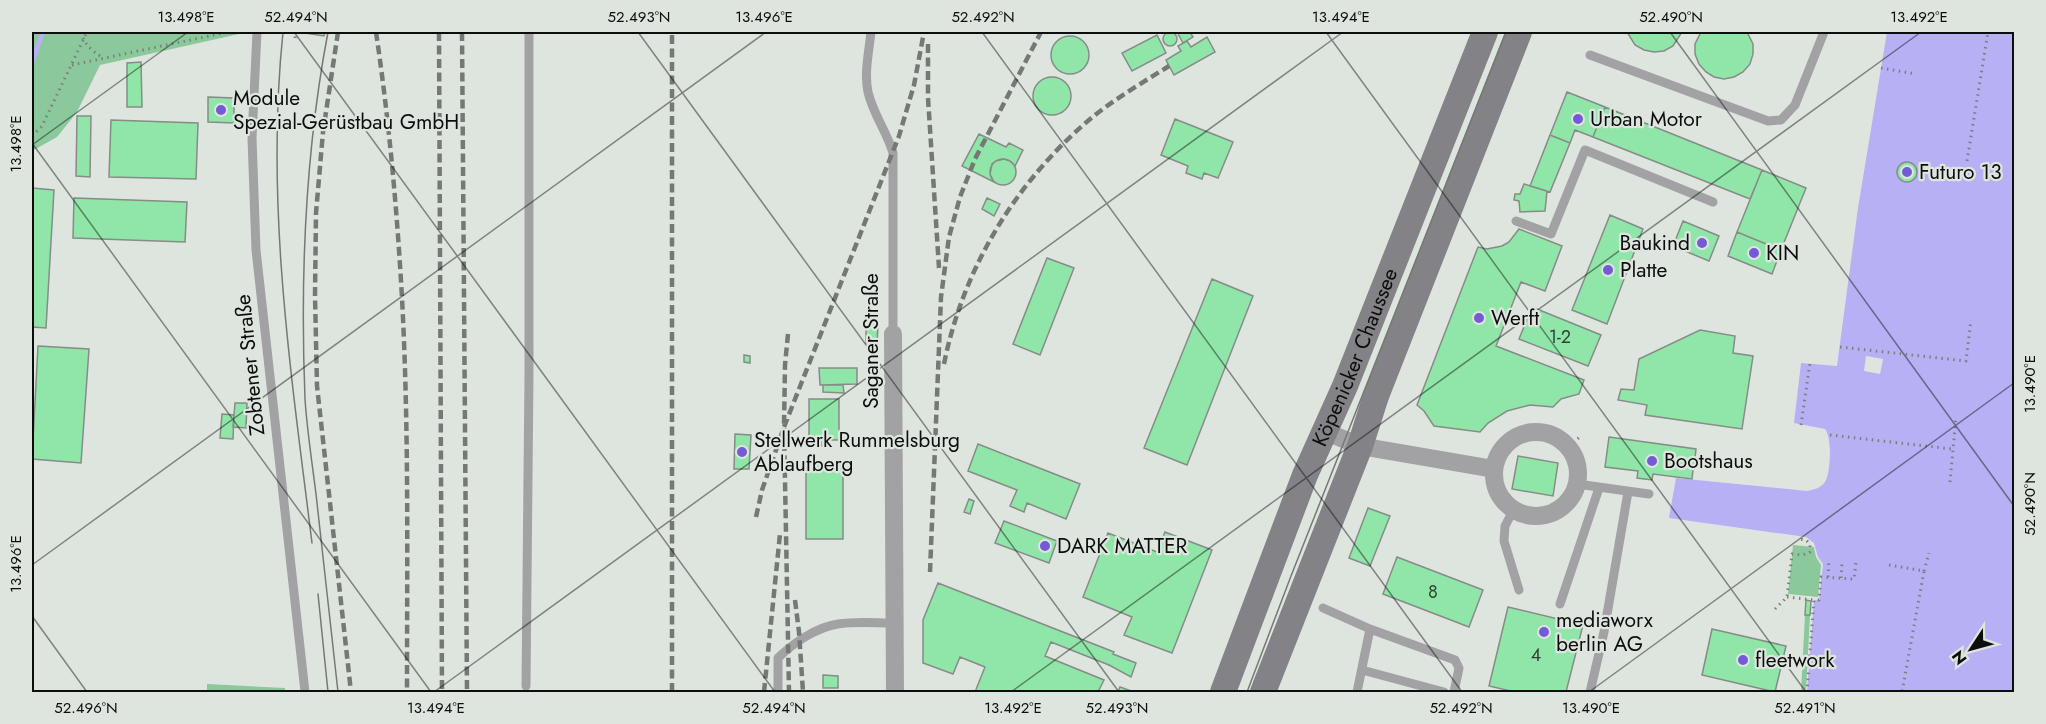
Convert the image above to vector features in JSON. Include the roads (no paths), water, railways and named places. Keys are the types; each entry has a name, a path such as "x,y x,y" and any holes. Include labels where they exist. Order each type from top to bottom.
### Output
{"main road":[{"name":"Köpenicker Chaussee","path":"1225,688 1305,475 1345,386 1485,32"},
{"name":"Köpenicker Chaussee","path":"1263,693 1360,446 1376,396 1520,32"}],"street":[{"name":"Saganer Straße","path":"893,334 895,693"},
{"path":"1324,431 1360,446 1494,469"},
{"path":"1530,432 1574,441 1578,471 1577,484 1572,496 1552,513 1526,514 1514,509 1498,492 1494,469 1498,455 1506,444 1517,436 1530,432"}],"lane":[{"name":"Zobtener Straße","path":"257,32 252,138 256,250 305,693"},
{"path":"526,686 529,32"},
{"name":"Saganer Straße","path":"871,32 868,91 893,153 893,334"},
{"path":"1590,55 1767,122 1781,120 1795,105 1824,32"},
{"path":"1516,221 1551,234 1585,150 1713,202"},
{"path":"1577,484 1648,494"},
{"path":"1560,604 1599,488"},
{"path":"1590,693 1604,632 1628,492"},
{"path":"1514,509 1504,526 1504,541 1519,590"},
{"path":"1323,608 1370,629 1455,660 1459,668 1454,693"},
{"path":"778,693 778,658 794,644 819,630 837,624 894,623"},
{"path":"1357,693 1370,629"},
{"path":"1362,670 1444,693"}],"waterway":[{"path":"32,62 43,32"}],"tram line":[{"path":"283,32 278,96 279,224 289,352 312,543"},
{"path":"328,32 309,169 303,306 307,422 338,692"},
{"path":"1247,692 1506,32"},
{"path":"318,594 328,692"}],"railway":[{"path":"338,32 323,132 316,213 315,295 317,386 351,692"},
{"path":"376,32 392,165 402,298 407,446 407,692"},
{"path":"439,32 442,692"},
{"path":"462,32 467,692"},
{"path":"672,32 672,692"},
{"path":"756,517 762,490 784,427 899,136 914,85 924,32"},
{"path":"930,572 941,297 949,237 960,197 975,159 1041,32"},
{"path":"928,44 928,98 939,268"},
{"path":"944,364 964,295 996,230 1016,200 1038,171 1089,120 1118,98 1169,66"},
{"path":"788,334 784,427 789,692"},
{"path":"764,692 780,534"},
{"path":"795,600 803,692"}],"place":[{"name":"Module Spezial-Gerüstbau GmbH","path":"221,110"},
{"name":"Urban Motor","path":"1578,119"},
{"name":"Futuro 13","path":"1907,172"},
{"name":"Baukind","path":"1702,243"},
{"name":"KIN","path":"1754,253"},
{"name":"Platte","path":"1608,270"},
{"name":"Werft","path":"1479,318"},
{"name":"Stellwerk Rummelsburg Ablaufberg","path":"742,452"},
{"name":"Bootshaus","path":"1652,461"},
{"name":"DARK MATTER","path":"1045,546"},
{"name":"mediaworx berlin AG","path":"1544,632"},
{"name":"fleetwork","path":"1743,660"}]}
